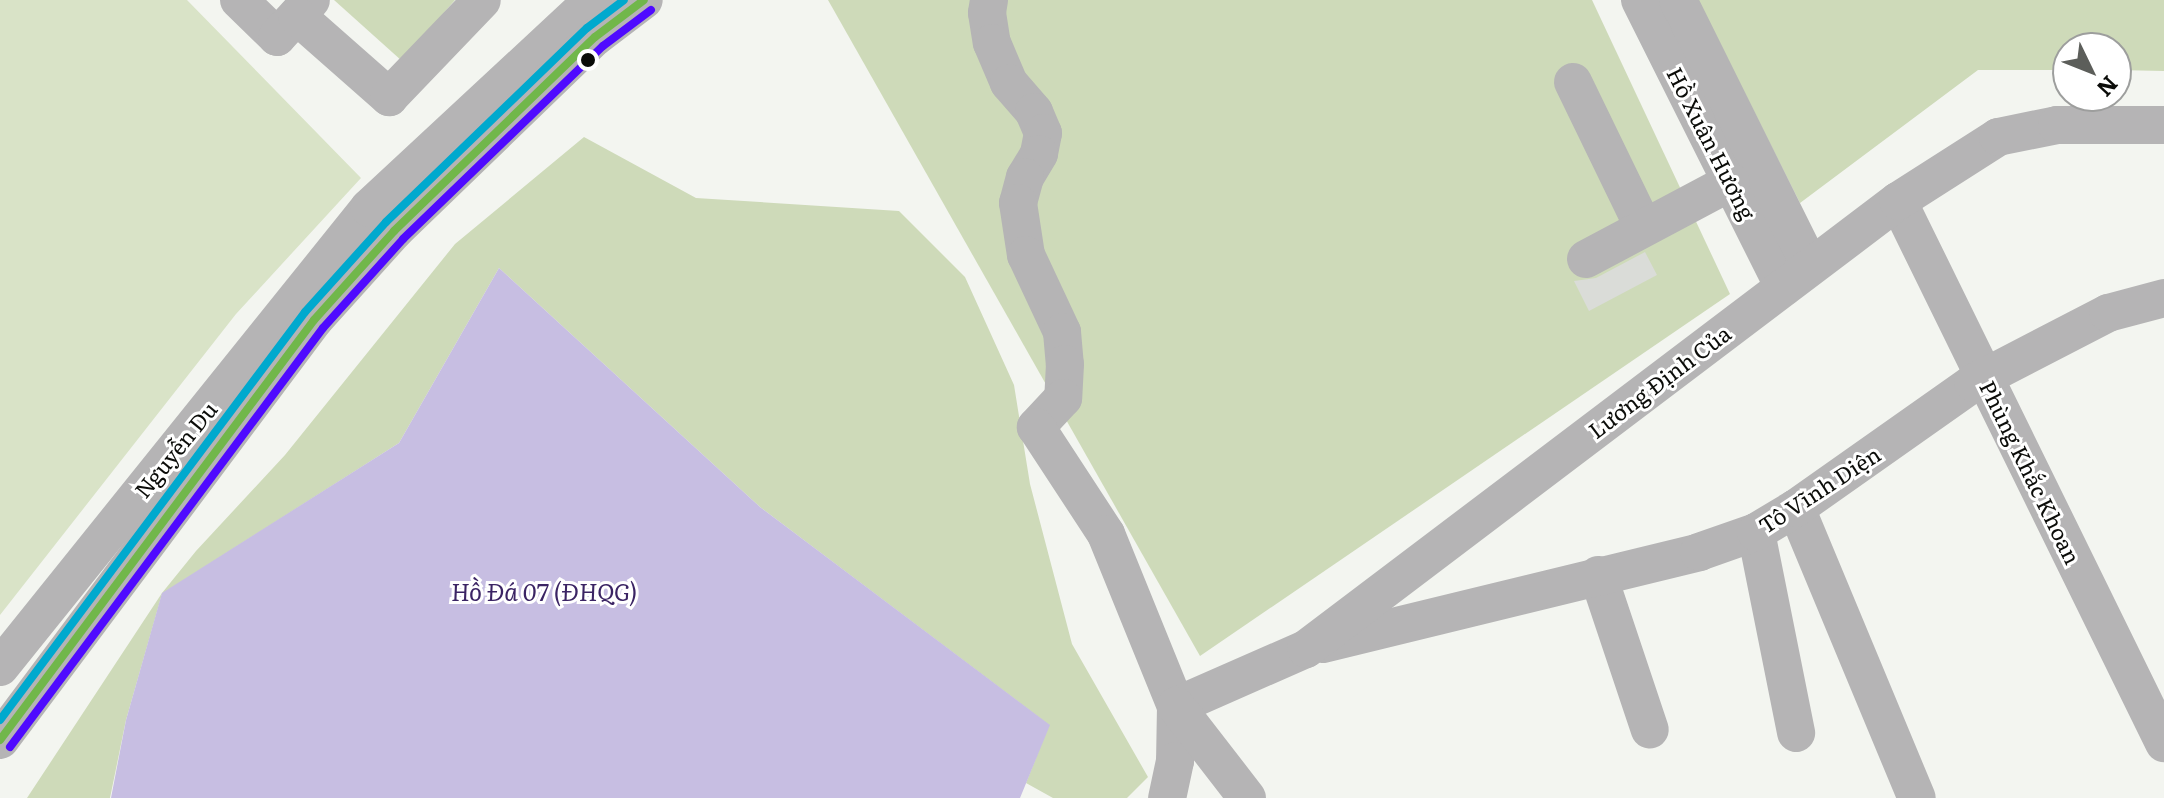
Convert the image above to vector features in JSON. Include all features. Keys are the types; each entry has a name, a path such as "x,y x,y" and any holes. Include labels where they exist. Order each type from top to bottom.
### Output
{"street":[{"path":"239,0 277,37 304,8 389,97 482,0"},
{"name":"Nguyễn Du","path":"0,740 314,320 394,231 595,37 644,0"},
{"path":"989,0 987,13 992,43 1009,83 1034,112 1043,133 1039,154 1025,177 1018,203 1026,255 1062,332 1065,364 1063,398 1036,427 1106,534 1176,706 1247,798"},
{"name":"Hồ Xuân Hương","path":"1640,0 1731,182 1797,276"},
{"name":"Hồ Xuân Hương","path":"1678,0 1797,276"},
{"name":"Nguyễn Du","path":"0,667 369,208 577,5"},
{"path":"1573,82 1644,228"},
{"name":"Lương Định Của","path":"1176,706 1306,649 1898,201 1998,137 2057,125 2164,125"},
{"path":"1586,259 1731,182"},
{"name":"Phùng Khắc Khoan","path":"1898,201 2164,743"},
{"name":"Tô Vĩnh Diện","path":"1306,649 1699,552 1756,532 1796,508 1984,377 2108,313 2164,298"},
{"path":"1796,508 1917,798"},
{"path":"1756,532 1796,733"},
{"path":"1598,575 1650,730"},
{"path":"1167,798 1175,761 1176,706"}],"green space":[{"path":"0,0 187,0 361,178 236,314 0,615"},
{"path":"334,0 455,0 402,61"},
{"path":"828,0 1592,0 1730,294 1200,656"},
{"path":"1698,0 2164,0 2164,71 2132,70 2132,32 2052,32 2052,70 1978,70 1800,203"},
{"path":"584,137 696,198 899,211 965,277 1014,385 1030,484 1072,644 1148,777 1127,798 1053,798 1026,783 1049,725 760,507 499,268 399,443 162,594 126,720 110,798 27,798 162,593 196,551 285,455 455,244"}],"water":[{"name":"Hồ Đá 07 (ĐHQG)","path":"499,268 760,507 1050,725 1020,798 111,798 126,720 162,593 399,443"}],"building":[{"path":"1645,252 1657,275 1589,311 1574,281 1596,278"}],"transit line":[{"path":"0,720 305,312 386,222 587,28 624,0"},
{"path":"0,740 314,320 394,231 595,37 644,0"},
{"path":"10,747 323,328 403,239 603,46 651,10"}]}
